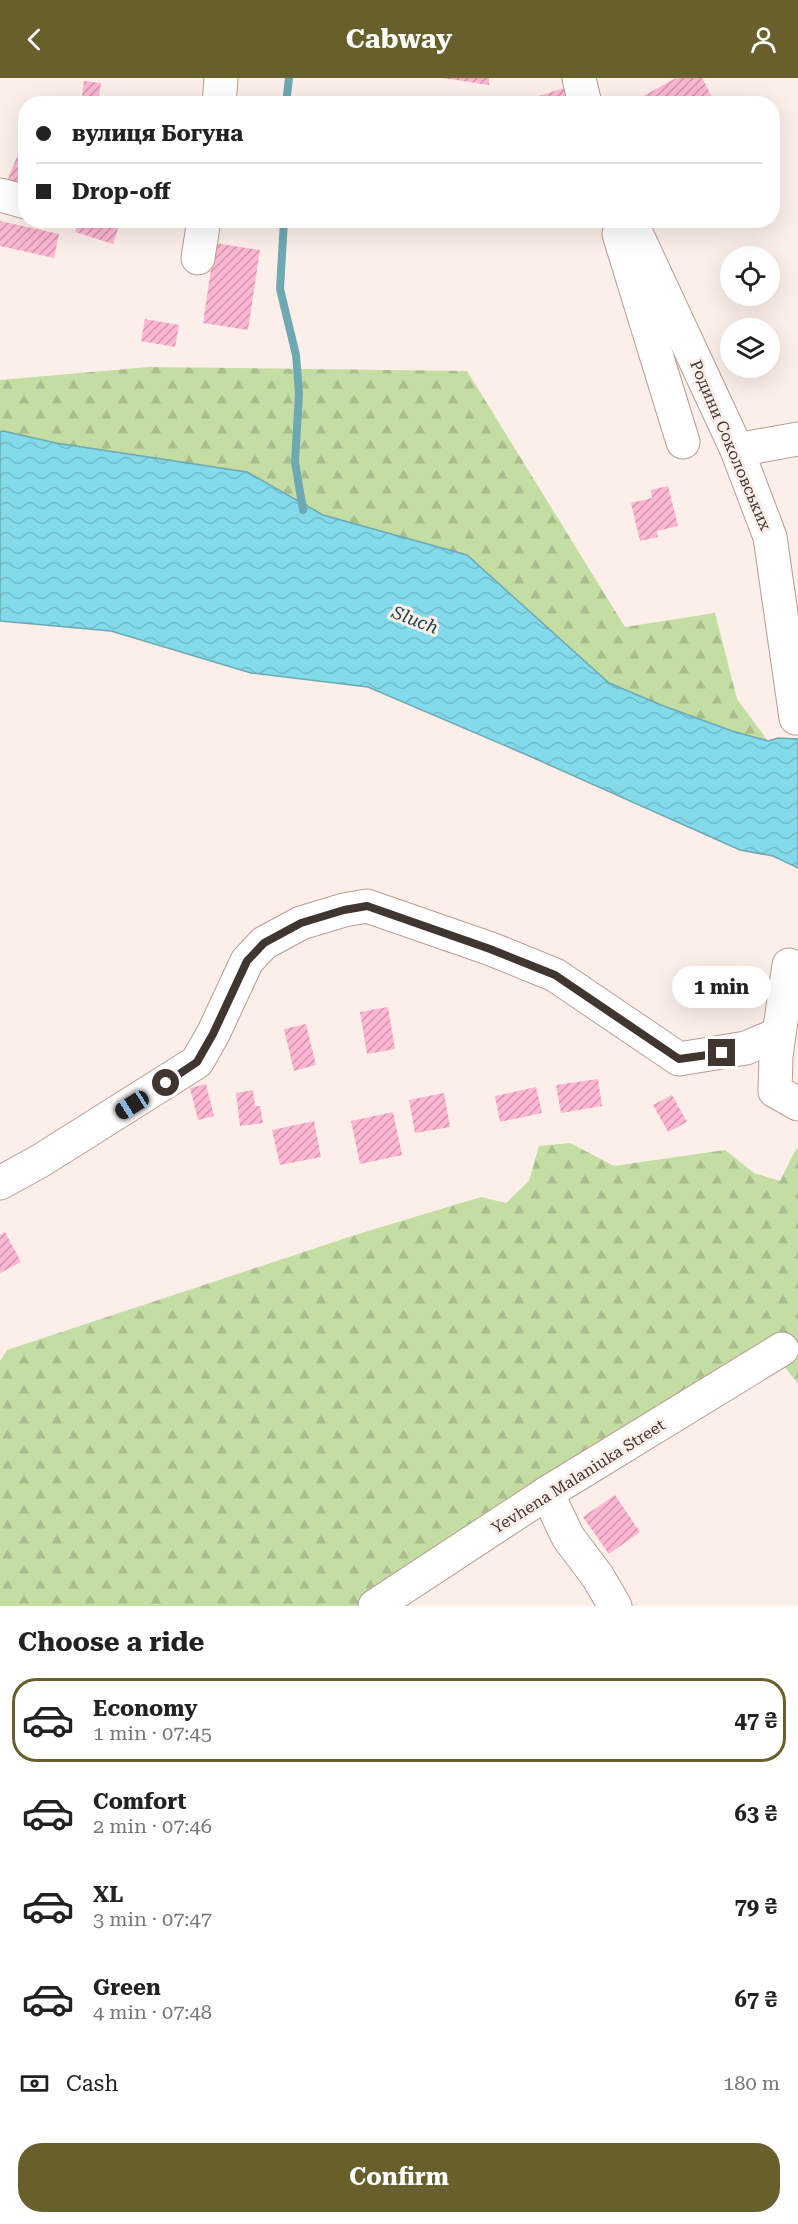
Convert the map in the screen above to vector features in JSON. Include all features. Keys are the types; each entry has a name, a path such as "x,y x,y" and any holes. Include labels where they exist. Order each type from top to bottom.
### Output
{"street":[{"path":"220,96 222,78"},
{"path":"579,78 583,96"},
{"path":"0,195 18,200"},
{"path":"198,258 203,228"},
{"path":"618,228 619,238 683,441"},
{"name":"Родини Соколовських","path":"634,228 737,450 770,537 796,718"},
{"path":"737,450 798,439"},
{"path":"0,1183 60,1149 197,1062 213,1034 247,961 264,943 301,923 344,910 367,906 490,949 555,975 679,1059 746,1048 779,1034"},
{"path":"789,965 779,1034 775,1091 798,1104"},
{"name":"Yevhena Malaniuka Street","path":"375,1606 547,1493 782,1349"},
{"path":"547,1493 568,1537 598,1577 615,1606"}],"green space":[{"path":"149,367 467,371 625,627 715,613 737,699 768,741 732,731 609,683 467,555 323,515 247,472 56,443 0,432 0,380"},
{"path":"570,1143 614,1166 725,1150 754,1173 780,1181 798,1148 798,1384 766,1343 372,1606 0,1606 0,1361 7,1350 355,1235 481,1197 506,1203 529,1181 539,1146"}],"water":[{"name":"Sluch","path":"0,432 56,443 247,472 323,515 467,555 609,683 732,731 768,741 778,738 798,739 798,868 773,856 740,850 368,687 251,673 111,631 0,621"}],"building":[{"path":"442,78 489,78 489,85"},
{"path":"676,78 702,78 711,96 643,96"},
{"path":"84,81 101,83 99,96 82,96"},
{"path":"564,88 566,96 538,96"},
{"path":"18,154 18,183 8,179"},
{"path":"0,221 18,225 18,228 32,228 59,234 54,258 0,246"},
{"path":"76,228 118,228 113,244 75,232"},
{"path":"215,243 260,250 248,330 203,323"},
{"path":"145,319 179,325 175,347 141,341"},
{"path":"668,486 678,526 657,531 658,537 640,541 631,503 652,498 651,490"},
{"path":"388,1007 395,1049 367,1054 360,1012"},
{"path":"306,1024 316,1065 294,1071 284,1029"},
{"path":"598,1079 602,1106 561,1113 556,1085"},
{"path":"206,1084 214,1116 198,1120 190,1088"},
{"path":"536,1087 542,1113 500,1122 495,1096"},
{"path":"253,1090 255,1106 260,1106 263,1123 240,1126 236,1093"},
{"path":"444,1093 450,1127 415,1133 409,1100"},
{"path":"672,1095 687,1122 668,1132 653,1105"},
{"path":"393,1112 402,1155 360,1164 351,1121"},
{"path":"314,1121 321,1157 280,1165 272,1130"},
{"path":"5,1232 21,1262 0,1273 0,1235"},
{"path":"615,1495 640,1532 609,1554 583,1517"}],"waterway":[{"path":"287,96 289,78"},
{"path":"284,228 280,289 296,355 299,393 295,462 303,510"}],"route":[{"path":"166,1083 197,1062 213,1034 247,961 264,943 301,923 344,910 367,906 490,949 555,975 679,1059 722,1053"}]}
